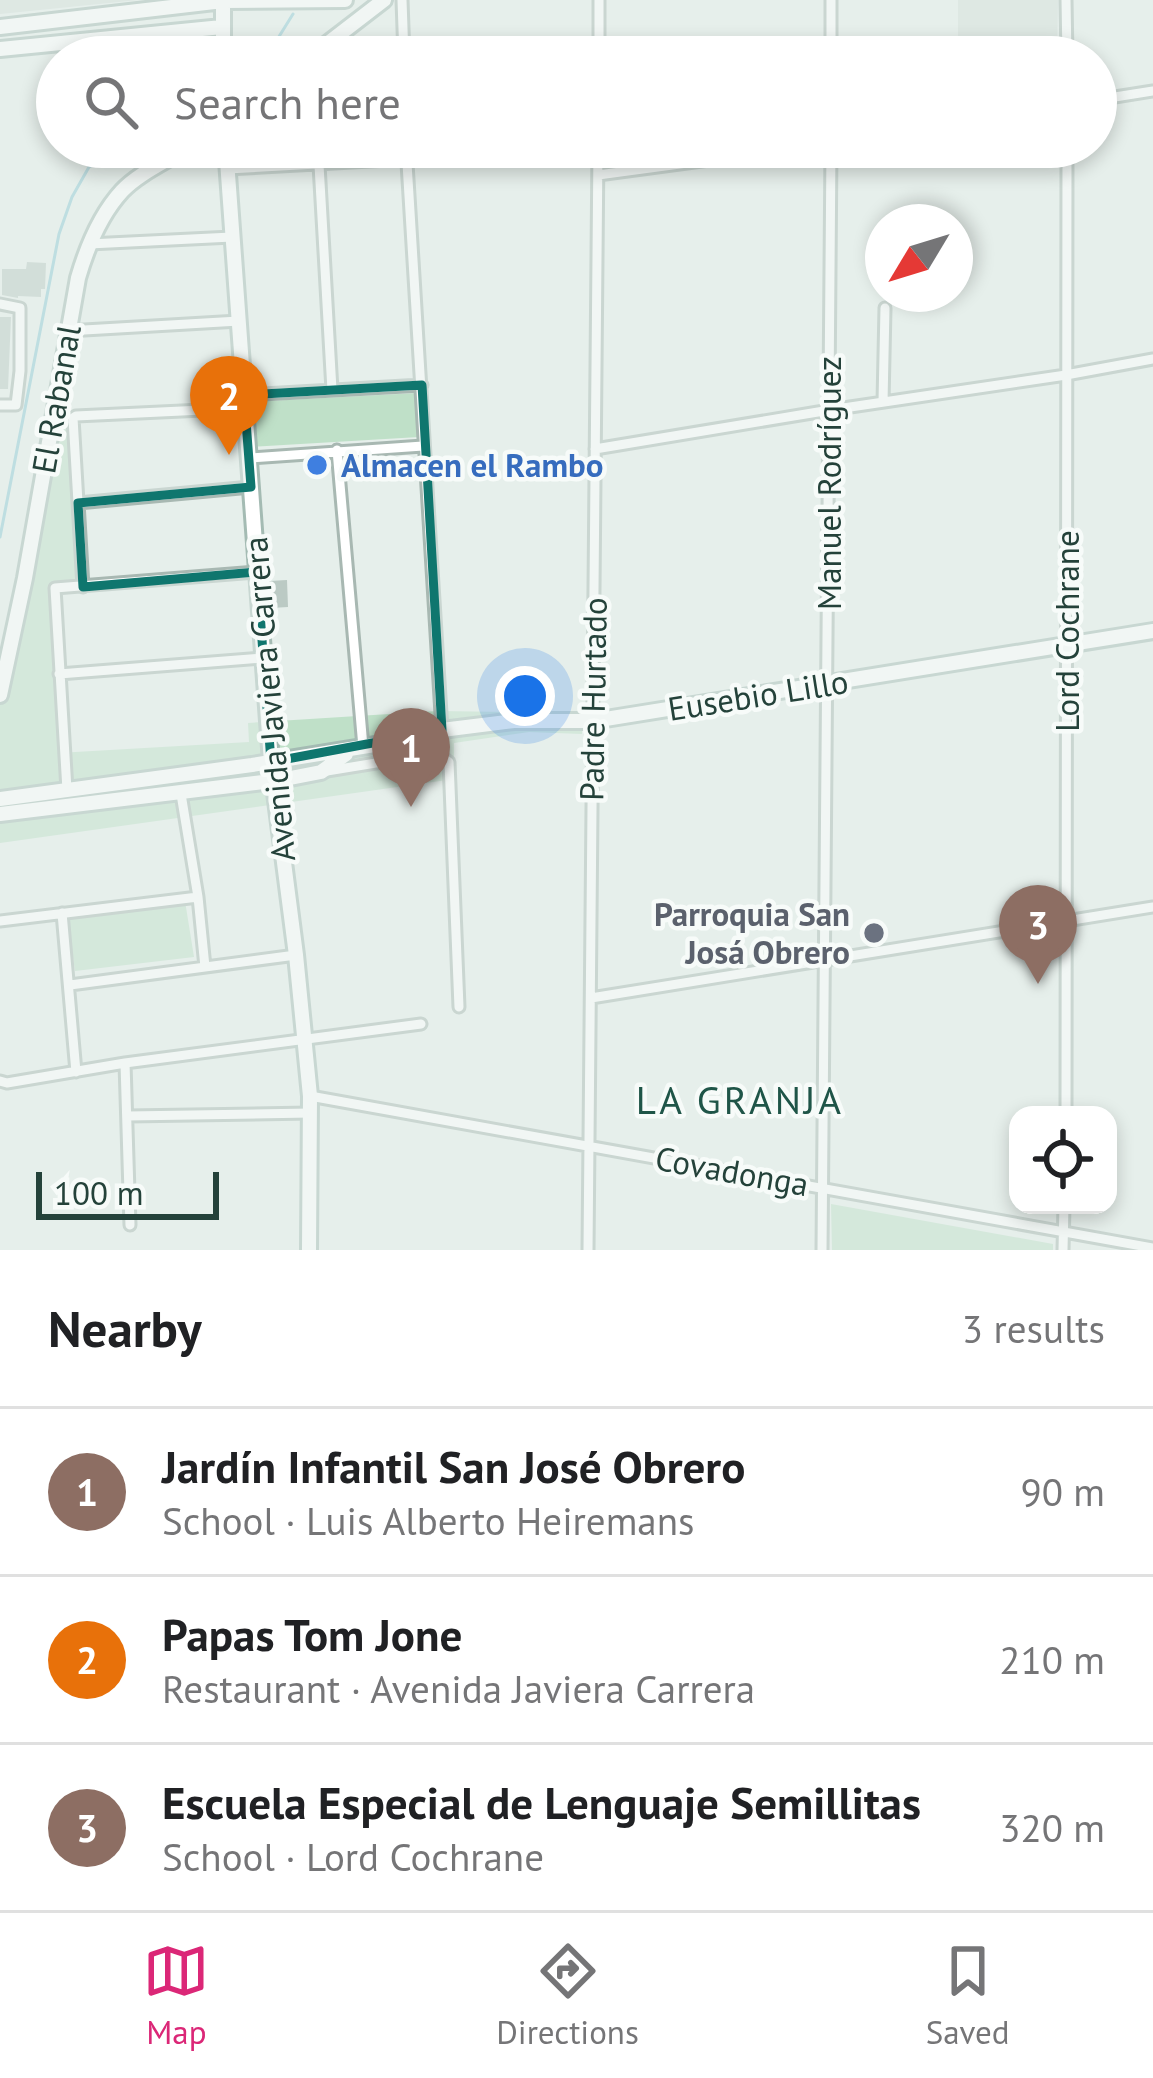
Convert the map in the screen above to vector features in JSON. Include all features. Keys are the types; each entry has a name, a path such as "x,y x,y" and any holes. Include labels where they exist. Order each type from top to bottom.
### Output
{"street":[{"path":"0,27 223,0 345,0"},
{"path":"223,0 223,36"},
{"path":"337,36 384,0"},
{"path":"402,0 403,36"},
{"path":"598,36 599,0"},
{"path":"831,0 831,36"},
{"path":"1066,0 1066,36"},
{"path":"131,36 222,27"},
{"path":"0,49 36,45"},
{"path":"1117,97 1153,91"},
{"name":"El Rabanal","path":"0,695 67,331 88,244 125,188 156,168"},
{"path":"227,169 250,168"},
{"path":"319,168 332,390"},
{"path":"407,168 442,730"},
{"name":"Padre Hurtado","path":"588,1250 598,168"},
{"path":"598,176 656,168"},
{"name":"Manuel Rodríguez","path":"822,1250 831,168"},
{"name":"Lord Cochrane","path":"1066,1106 1067,168"},
{"name":"Avenida Javiera Carrera","path":"227,169 271,762 310,1104 309,1250"},
{"path":"88,244 232,237"},
{"path":"0,304 20,308 16,405 0,405"},
{"path":"883,402 885,312"},
{"path":"67,331 239,321"},
{"path":"595,448 1153,359"},
{"path":"83,586 76,416 422,385"},
{"path":"249,458 423,446"},
{"path":"338,450 363,747"},
{"path":"78,502 251,487"},
{"path":"67,790 55,588 257,572"},
{"name":"Eusebio Lillo","path":"0,799 271,762 442,730 514,721 593,721 1153,631"},
{"path":"58,674 263,658"},
{"path":"399,741 400,759 437,753 449,762 459,1007"},
{"name":"Eusebio Lillo","path":"321,772 363,747"},
{"name":"Eusebio Lillo","path":"0,814 181,794 400,759"},
{"path":"181,794 205,967"},
{"path":"0,922 198,897"},
{"path":"591,998 1153,907"},
{"path":"62,913 76,1072"},
{"path":"70,985 296,955"},
{"path":"0,1082 421,1024"},
{"path":"125,1063 130,1226"},
{"name":"Covadonga","path":"128,1116 310,1104 589,1147 1153,1248"},
{"path":"1063,1250 1064,1214"}],"highlighted area":[{"path":"422,385 442,730 271,762 257,572 83,587 78,503 251,487 244,395"}],"shaded area":[{"path":"0,0 138,0 0,14"},
{"path":"958,0 1058,0 1057,36 958,36"}],"green space":[{"path":"65,364 79,584 51,587 58,753 249,742 248,723 437,711 582,713 582,734 529,732 454,743 454,779 0,843 0,656"},
{"path":"417,393 419,437 249,447 248,402"},
{"path":"185,901 194,957 75,971 67,916"},
{"path":"831,1204 1053,1244 1053,1250 832,1250"}],"building":[{"path":"27,262 46,263 41,297 2,295 2,269 26,269"},
{"path":"0,317 11,317 8,389 0,389"},
{"path":"287,580 288,607 271,608 269,581"}],"waterway":[{"path":"279,36 293,14"},
{"path":"0,537 59,234 88,168"}],"place":[{"name":"Papas Tom Jone","path":"229,455"},
{"name":"Almacen el Rambo","path":"317,465"},
{"name":"Jardín Infantil San José Obrero","path":"411,807"},
{"name":"Parroquia San Josá Obrero","path":"874,933"},
{"name":"Escuela Especial de Lenguaje Semillitas","path":"1038,984"}],"district":[{"name":"LA GRANJA","path":"740,1100"}]}
